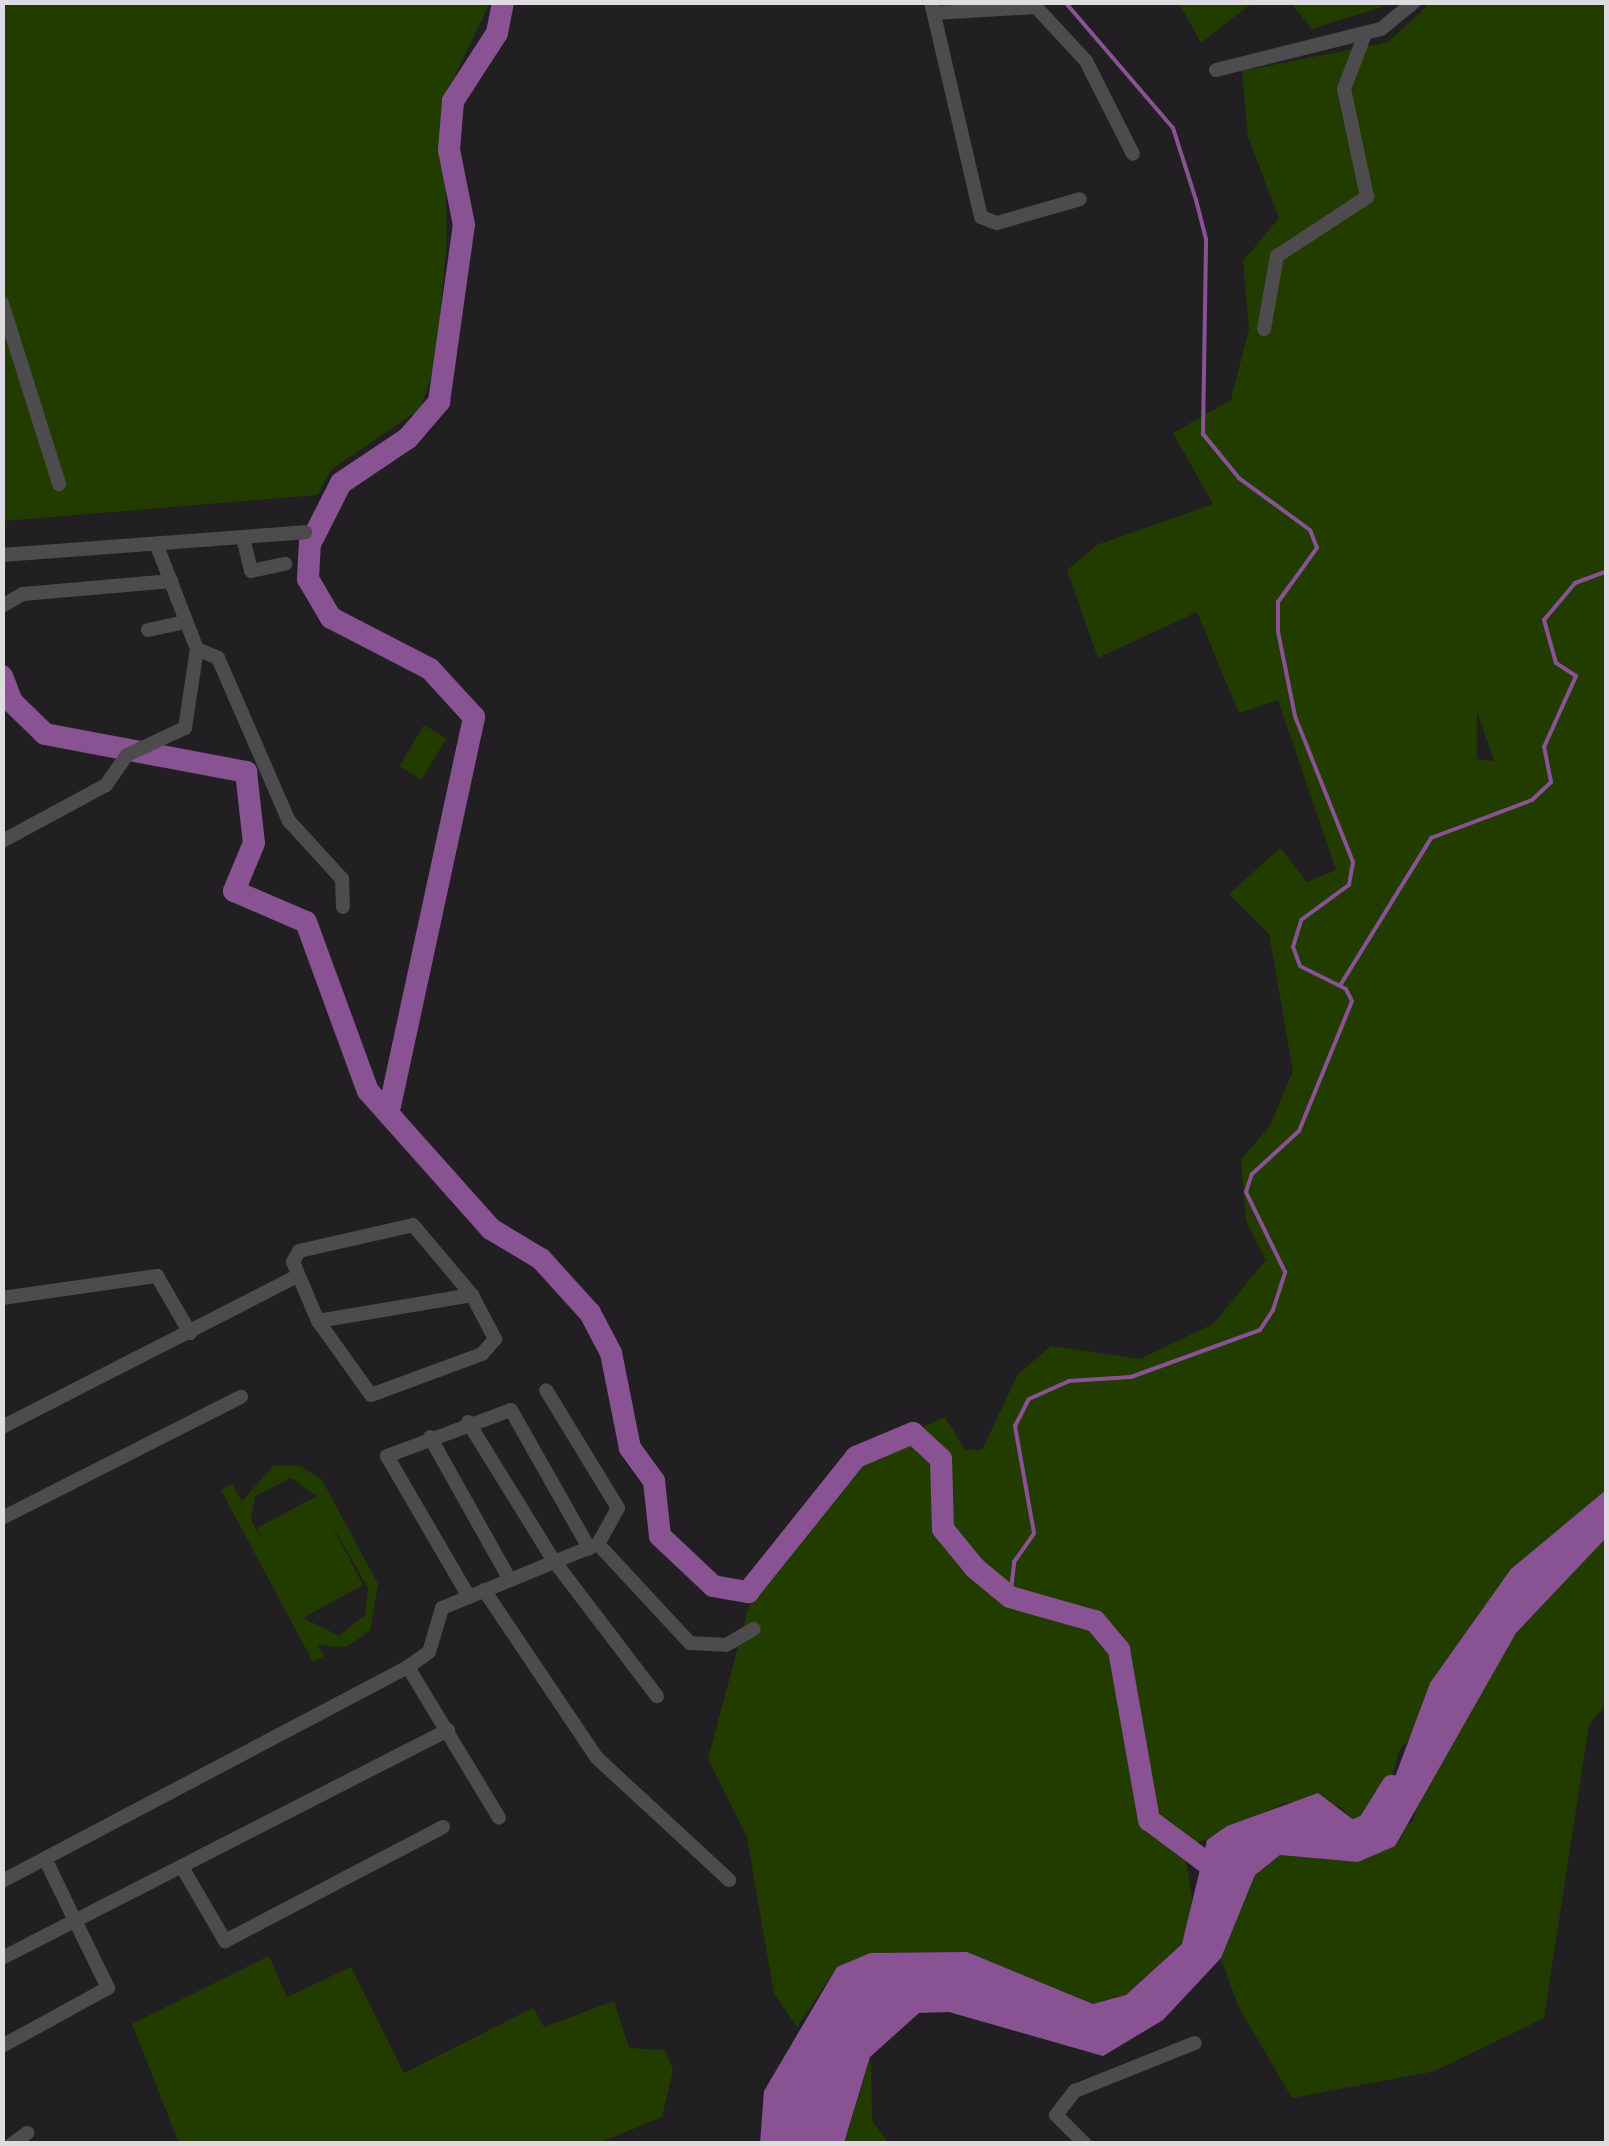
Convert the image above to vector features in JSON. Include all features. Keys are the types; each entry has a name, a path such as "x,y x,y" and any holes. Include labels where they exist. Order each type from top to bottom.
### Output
{"street":[{"path":"1216,70 1365,34 1414,2"},
{"path":"1080,198 997,223 981,217 932,8 1036,8 1086,61 1133,154"},
{"path":"1264,329 1276,256 1367,197 1344,89 1365,34"},
{"path":"2,303 58,484"},
{"path":"2,555 305,532"},
{"path":"242,538 251,571 284,564"},
{"path":"2,841 106,784 128,754 184,728 197,650 157,546"},
{"path":"2,606 23,594 171,581"},
{"path":"148,630 186,622"},
{"path":"197,650 218,658 289,820 342,880 343,907"},
{"path":"413,1225 472,1295 494,1339 482,1354 371,1395 318,1320 295,1277 299,1251 413,1225"},
{"path":"2,1298 157,1276 190,1332"},
{"path":"2,1426 295,1277"},
{"path":"318,1320 472,1295"},
{"path":"2,1881 408,1666 429,1652 442,1608 594,1546 618,1508 546,1390"},
{"path":"2,1518 242,1398"},
{"path":"469,1597 387,1456 468,1422 511,1410 594,1546 690,1643 726,1645 754,1629"},
{"path":"468,1422 554,1561 657,1696"},
{"path":"430,1437 510,1580"},
{"path":"484,1590 596,1758 729,1880"},
{"path":"408,1666 498,1818"},
{"path":"2,1958 448,1730"},
{"path":"182,1867 224,1942 444,1827"},
{"path":"2,2046 108,1988 45,1859"},
{"path":"1085,2144 1056,2115 1075,2091 1195,2043"},
{"path":"12,2144 27,2133"}],"green space":[{"path":"1390,2 1391,4 1312,29 1291,3"},
{"path":"3,3 490,3 443,100 447,240 436,362 420,409 332,469 317,495 3,521"},
{"path":"1179,3 1252,3 1201,43"},
{"path":"1430,3 1606,3 1606,1497 1399,1751 1379,1820 1367,1831 1338,1806 1285,1803 1184,1849 1194,1909 1182,1944 1126,1995 1093,2004 967,1952 870,1953 837,1967 797,2027 774,1994 747,1837 708,1759 749,1606 771,1564 856,1457 945,1417 965,1450 982,1450 1018,1374 1051,1346 1140,1359 1213,1324 1266,1260 1246,1221 1241,1159 1270,1126 1293,1071 1269,934 1229,894 1280,848 1307,882 1336,870 1278,700 1239,713 1197,612 1098,658 1067,570 1097,545 1213,504 1173,433 1231,400 1249,329 1243,261 1279,218 1248,137 1242,71 1388,42","holes":["1477,712 1494,761 1477,759"]},
{"path":"424,725 446,738 422,780 399,766"},
{"path":"274,1465 301,1466 322,1480 378,1584 370,1631 346,1647 318,1645 324,1656 313,1662 221,1490 232,1484 242,1501","holes":["291,1478 317,1496 257,1528 263,1541 251,1520 255,1496","327,1515 368,1588 365,1615 339,1636 303,1618 363,1585"]},
{"path":"1606,1538 1606,1703 1589,1725 1544,2018 1435,2071 1292,2098 1239,2008 1221,1958 1255,1875 1280,1855 1358,1862 1413,1821 1423,1784 1516,1633"},
{"path":"269,1956 287,1997 351,1967 404,2073 533,2008 544,2027 614,2001 629,2048 665,2050 673,2070 662,2117 599,2143 179,2143 132,2024"},
{"path":"871,2057 872,2120 888,2143 844,2144"}],"shaded area":[{"path":"1606,1490 1606,1538 1516,1633 1395,1846 1358,1862 1280,1855 1255,1875 1221,1958 1163,2020 1103,2056 949,2012 919,2013 870,2057 844,2143 760,2143 764,2091 837,1967 870,1953 967,1952 1093,2004 1126,1995 1182,1944 1207,1840 1227,1826 1318,1793 1367,1830 1379,1820 1430,1683 1511,1569"}],"waterway":[{"path":"390,1106 474,717 430,669 331,618 308,579 310,544 341,483 408,438 439,402 464,225 449,150 453,101 497,33 503,2"},
{"path":"1010,1597 1014,1562 1034,1533 1015,1426 1029,1399 1069,1381 1131,1377 1260,1330 1273,1310 1285,1272 1246,1192 1252,1174 1299,1131 1352,1001 1346,989 1300,966 1293,947 1301,920 1349,885 1353,862 1295,716 1278,632 1278,602 1317,548 1310,530 1239,478 1203,434 1206,239 1196,200 1173,128 1065,2"},
{"path":"1341,984 1431,838 1532,800 1551,782 1544,747 1576,676 1556,663 1544,620 1575,583 1606,572"},
{"path":"2,676 12,702 45,734 246,772 254,843 234,891 306,922 368,1091 491,1229 541,1259 590,1313 611,1353 630,1448 654,1481 660,1536 713,1586 748,1592 856,1457 913,1433 941,1459 943,1529 975,1568 1010,1597 1095,1621 1119,1650 1149,1820 1215,1869"},
{"path":"1337,1838 1368,1825 1392,1786"}]}
